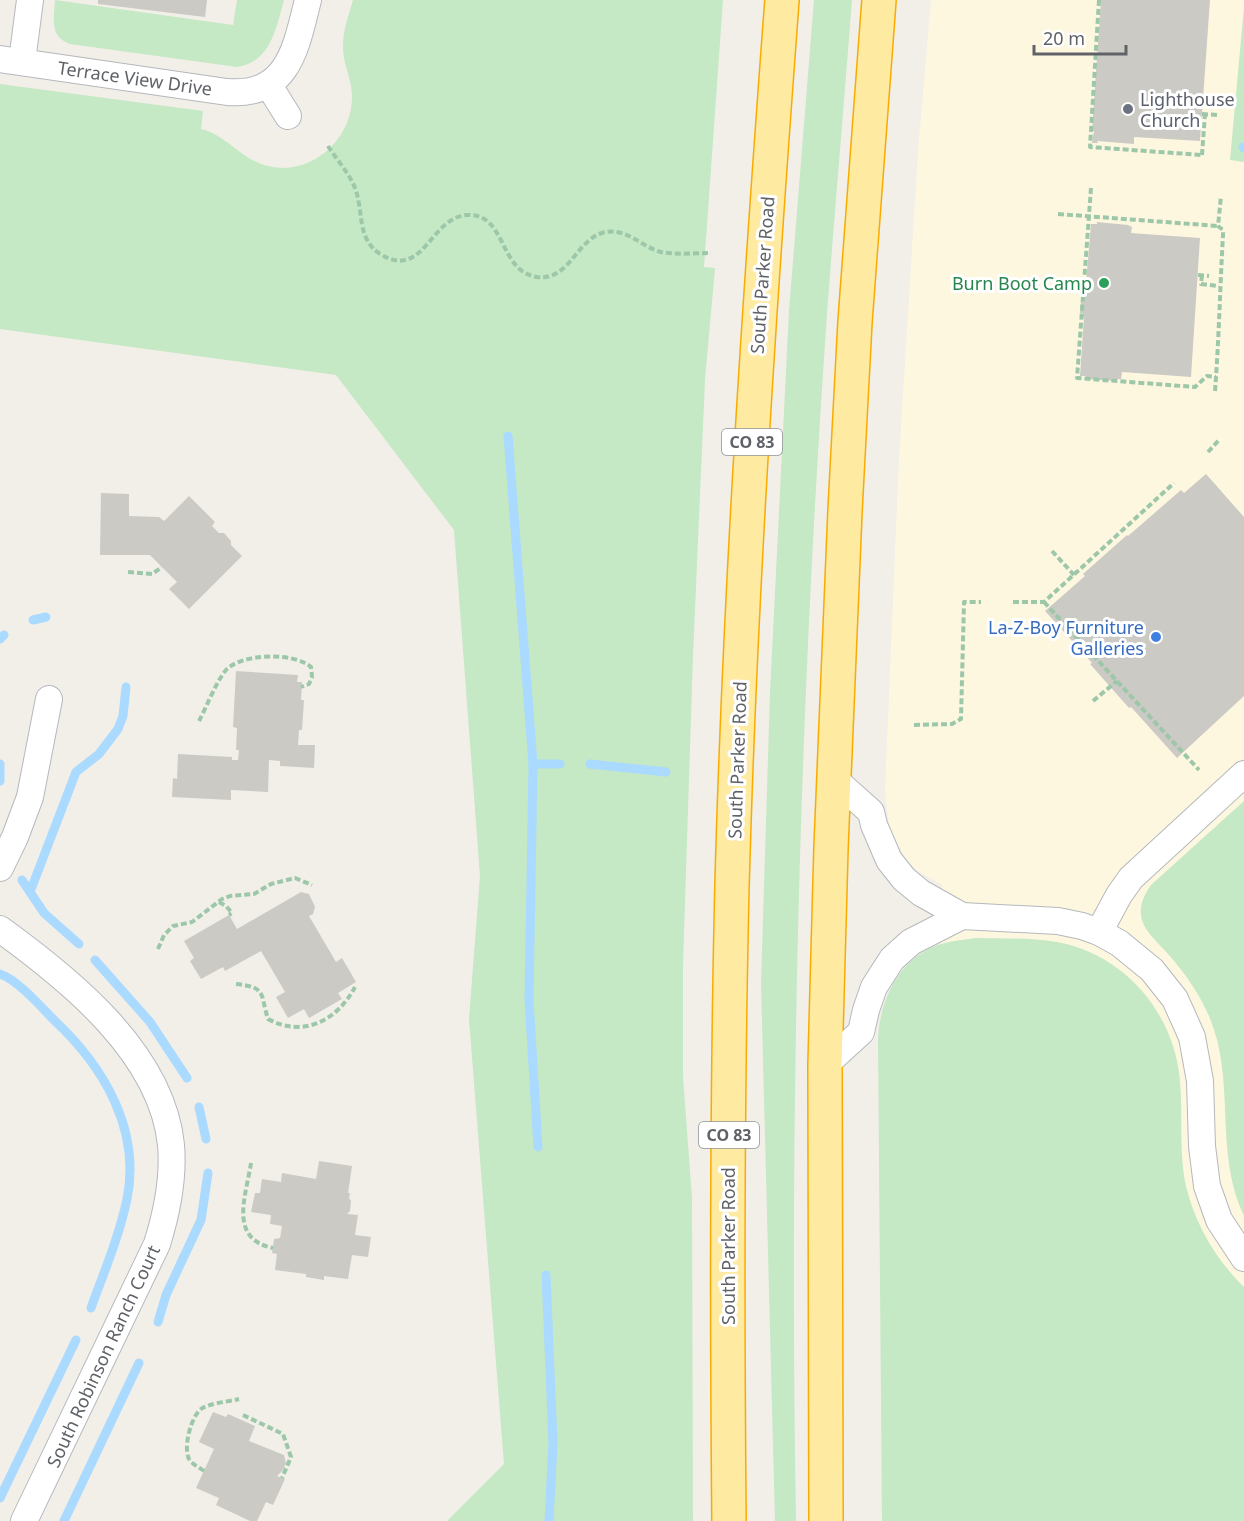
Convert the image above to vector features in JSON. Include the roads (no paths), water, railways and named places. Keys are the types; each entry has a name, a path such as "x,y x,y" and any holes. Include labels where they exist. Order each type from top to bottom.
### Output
{"highway":[{"name":"South Parker Road","path":"729,1521 728,1172 733,849 758,335 782,0"},
{"path":"826,1521 825,1065 834,778 855,322 879,0"}],"street":[{"path":"11,60 30,0"},
{"path":"288,116 268,84 279,76 290,62 308,0"},
{"name":"Terrace View Drive","path":"11,60 227,92 253,91 268,84"},
{"path":"0,868 30,797 49,699"},
{"path":"1099,932 1131,878 1244,774"},
{"path":"834,778 871,812 882,847 889,860 904,879 921,893 962,916 1058,921 1099,932 1128,948 1152,970 1174,999 1193,1043 1198,1069 1203,1158 1210,1198 1224,1229 1244,1258"},
{"path":"825,1065 861,1032 874,987 892,959 911,942 962,916"},
{"name":"South Robinson Ranch Court","path":"0,929 57,973 96,1008 116,1031 151,1083 167,1125 171,1145 172,1171 169,1195 157,1244 24,1521"}],"waterway":[{"path":"508,436 533,764 529,1000 538,1147"},
{"path":"33,620 46,617"},
{"path":"0,639 4,635"},
{"path":"30,892 76,772 99,754 118,729 123,716 126,687"},
{"path":"0,764 0,781"},
{"path":"533,764 560,764"},
{"path":"590,764 666,772"},
{"path":"22,880 44,913 79,944"},
{"path":"95,960 150,1022 187,1078"},
{"path":"0,974 29,995 73,1039 103,1079 115,1101 123,1124 129,1149 130,1173 127,1199 116,1241 91,1308"},
{"path":"199,1107 206,1139"},
{"path":"158,1322 166,1295 201,1220 208,1173"},
{"path":"546,1275 553,1443 549,1521"},
{"path":"0,1498 76,1340"},
{"path":"64,1521 139,1363"}],"place":[{"name":"Lighthouse Church","path":"1128,109"},
{"name":"Burn Boot Camp","path":"1104,283"},
{"name":"La-Z-Boy Furniture Galleries","path":"1156,637"}]}
